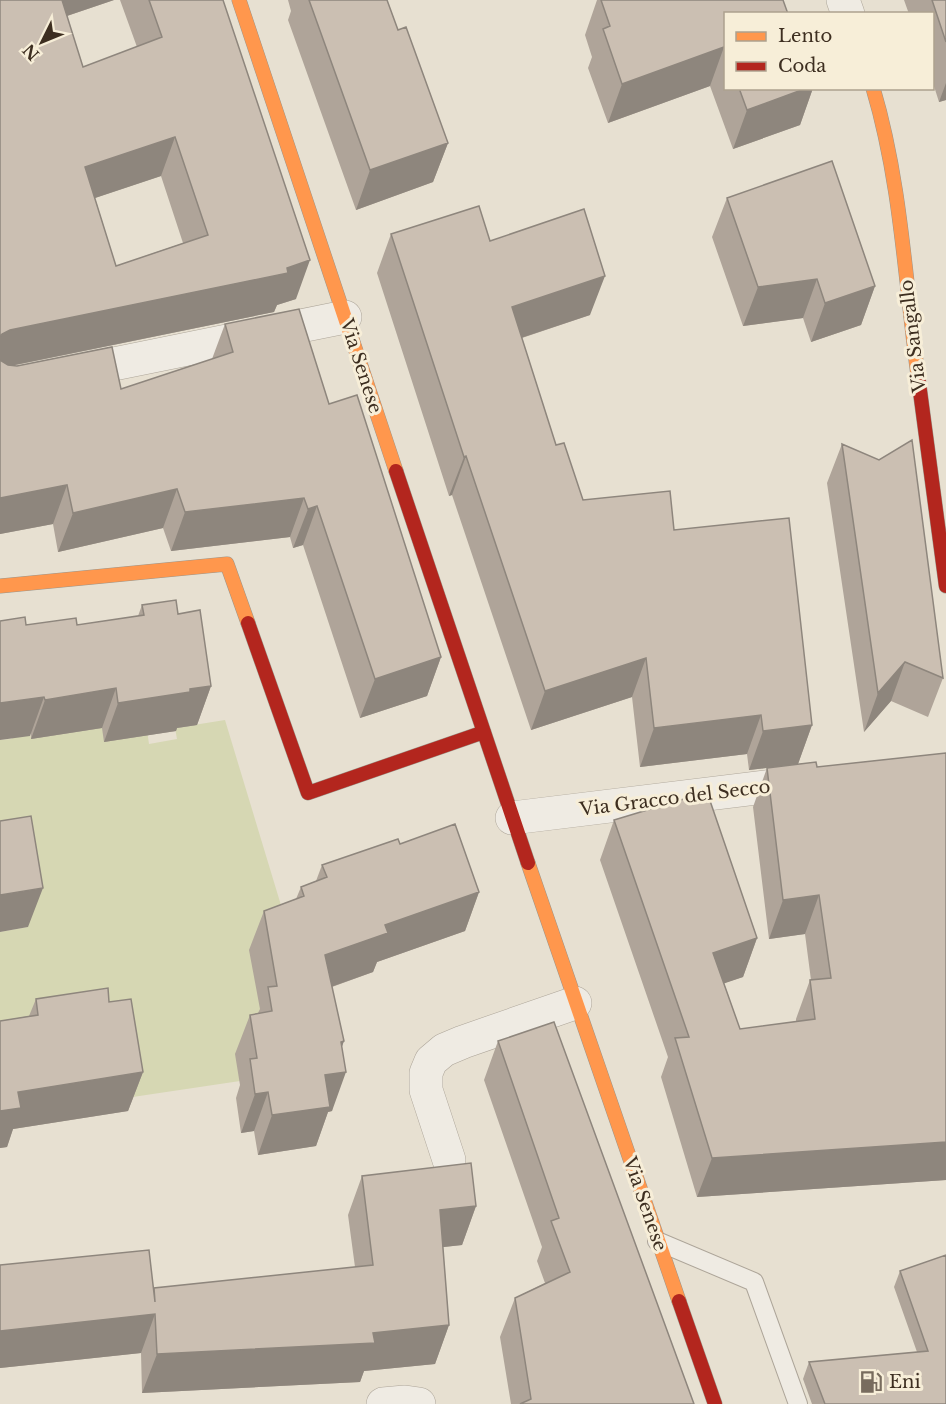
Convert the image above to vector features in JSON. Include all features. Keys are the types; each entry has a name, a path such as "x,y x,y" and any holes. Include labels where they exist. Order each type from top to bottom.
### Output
{"main road":[{"name":"Via Senese","path":"239,0 512,818 715,1404"},
{"name":"Via Sangallo","path":"874,90 887,137 896,184 919,386 946,586"},
{"path":"0,586 227,564 308,793 484,732"}],"street":[{"path":"0,387 345,317"},
{"name":"Via Gracco del Secco","path":"512,818 830,779"},
{"path":"449,1160 426,1090 426,1073 431,1061 444,1050 463,1042 575,1003"},
{"path":"383,1404 405,1402 419,1404"}],"lane":[{"path":"657,1241 754,1282 798,1404"}],"green space":[{"path":"225,720 290,935 263,1025 240,1081 126,1098 0,1065 0,932 28,927 0,858 0,740 11,739 28,724 31,739 52,728 146,723 149,744 177,739 175,728"}],"building":[{"path":"0,0 62,0 83,67 162,37 149,0 223,0 310,260 287,268 288,273 10,330 0,337","holes":["175,137 208,235 116,266 85,167"]},
{"path":"309,0 387,0 398,30 406,27 448,143 370,170"},
{"path":"601,0 783,0 787,12 724,12 724,47 622,84 603,29 610,26"},
{"path":"932,0 946,0 946,42"},
{"path":"740,90 802,90 747,110"},
{"path":"832,161 875,286 825,303 817,279 758,287 727,198"},
{"path":"479,206 490,241 584,209 605,276 512,307 556,445 564,443 583,500 670,491 674,530 789,518 812,725 763,731 761,715 654,728 646,658 545,691 466,456 464,457 391,234"},
{"path":"299,309 329,404 357,395 441,657 375,679 317,506 308,509 304,498 185,512 177,489 73,513 67,485 0,498 0,360 8,365 17,366 112,347 121,389 233,352 225,324"},
{"path":"912,440 943,678 905,662 878,693 842,444 879,460"},
{"path":"176,600 178,614 200,610 211,686 190,689 190,692 118,703 116,688 45,700 44,697 0,703 0,621 25,617 26,625 76,618 77,625 144,615 142,605"},
{"path":"946,753 946,1142 712,1158 675,1038 689,1037 614,820 707,792 757,938 713,953 740,1029 815,1019 810,980 831,978 819,895 783,900 767,768 816,762 817,767"},
{"path":"31,816 43,888 0,895 0,821"},
{"path":"455,824 479,892 385,925 388,933 325,955 344,1041 341,1042 346,1072 325,1075 330,1107 272,1115 268,1092 255,1094 250,1059 257,1058 250,1015 272,1011 268,987 277,986 264,911 304,896 301,887 327,877 322,865 398,839 400,844"},
{"path":"108,988 109,1002 131,999 143,1072 18,1092 21,1108 0,1111 0,1021 38,1015 36,999"},
{"path":"554,1022 694,1404 520,1404 531,1399 515,1298 570,1272 551,1221 559,1218 498,1041"},
{"path":"471,1163 476,1206 440,1210 449,1325 373,1333 375,1343 157,1354 155,1314 0,1331 0,1265 149,1250 155,1302 154,1288 373,1265 362,1176"},
{"path":"946,1255 946,1404 825,1404 809,1362 928,1351 900,1271"}],"traffic: slow":[{"path":"239,0 396,471"},
{"path":"874,90 896,195 918,376"},
{"path":"0,586 227,564 248,623"},
{"path":"528,863 679,1301"}],"traffic: jam":[{"path":"918,376 946,586"},
{"path":"396,471 528,863"},
{"path":"248,623 308,793 484,732"},
{"path":"679,1301 715,1404"}],"place":[{"name":"Eni","path":"871,1382"}]}
